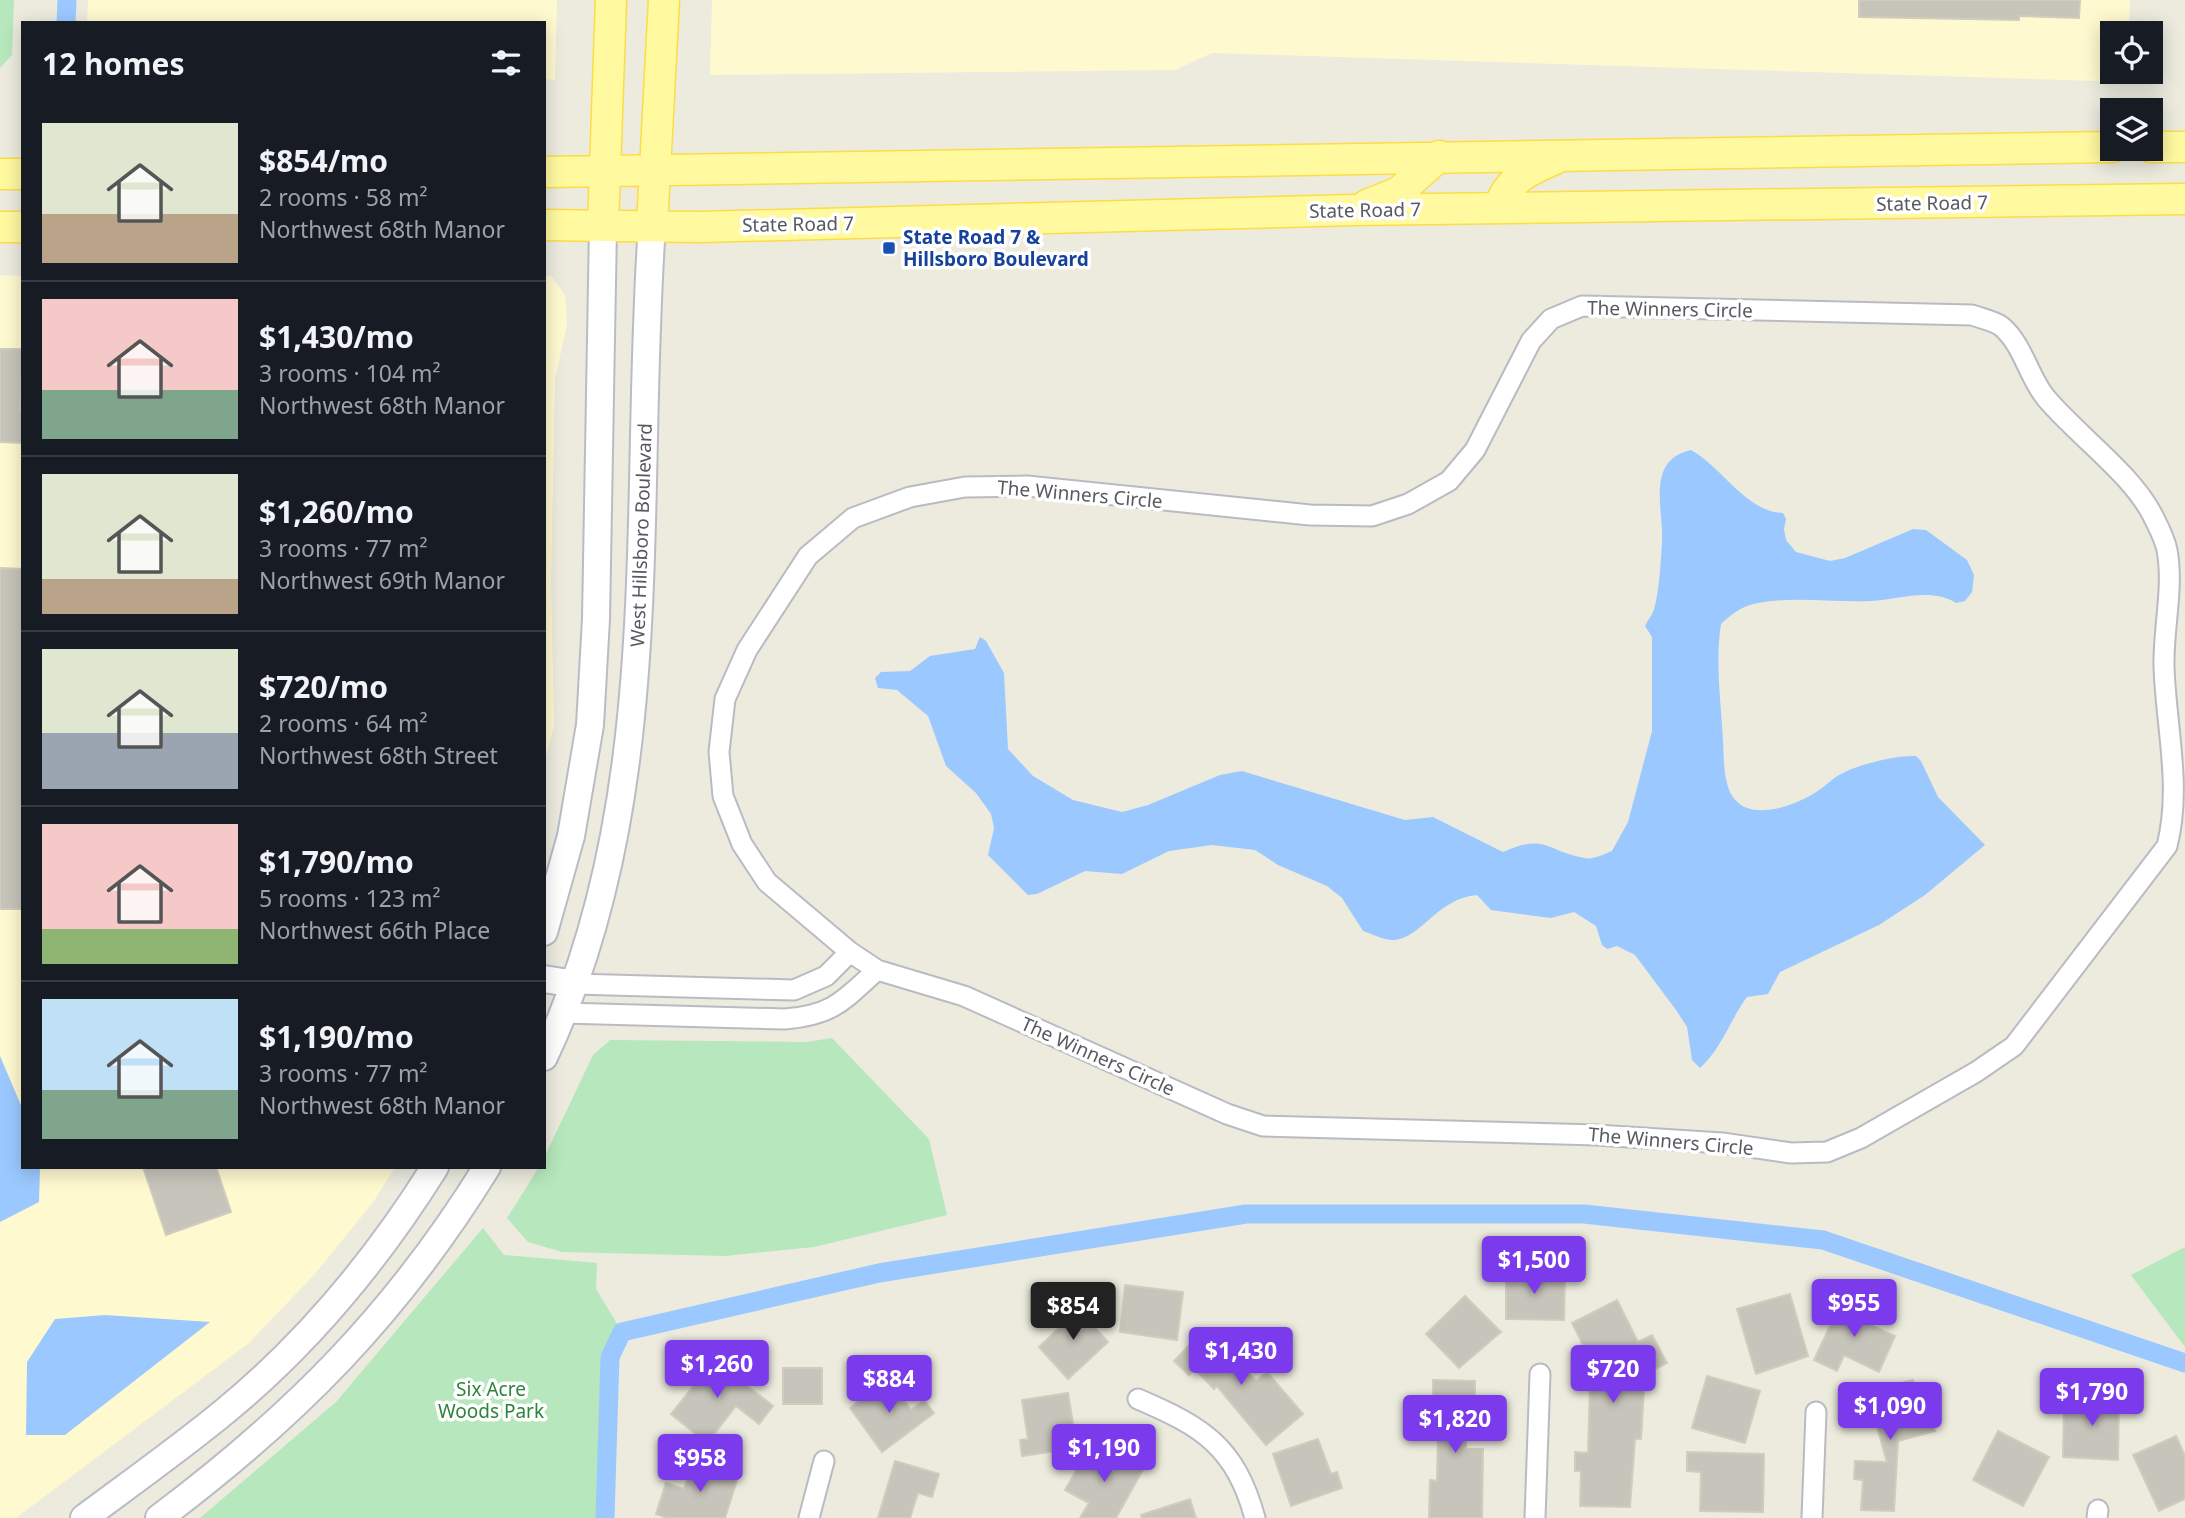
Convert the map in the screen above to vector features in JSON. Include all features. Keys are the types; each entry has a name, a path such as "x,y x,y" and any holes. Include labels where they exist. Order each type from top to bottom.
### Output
{"main road":[{"path":"603,226 611,0"},
{"name":"West Hillsboro Boulevard","path":"652,226 663,0"},
{"path":"546,172 2100,147"},
{"path":"2163,147 2185,147"},
{"path":"1499,208 1510,183 1525,172 1565,154"},
{"path":"1354,210 1399,192 1439,156"},
{"path":"0,174 21,174"},
{"name":"State Road 7","path":"546,225 652,226 1354,210 2185,200"},
{"path":"0,227 21,227"}],"street":[{"path":"546,925 571,836 591,712 597,606 603,226"},
{"name":"West Hillsboro Boulevard","path":"546,1052 575,984 619,814 633,712 652,226"},
{"name":"The Winners Circle","path":"1582,306 1972,315 2001,326 2043,395 2073,430 2127,480 2151,513 2167,548 2170,582 2164,624 2164,667 2180,786 2179,818 2167,846 2151,869 2014,1046 1873,1131 1827,1152 1791,1153 1722,1143 1597,1135 1263,1126 1227,1114 964,996 877,970 850,952 767,882 742,844 723,796 719,752 725,699 747,650 808,556 853,519 910,496 965,486 1027,486 1310,515 1372,516 1408,504 1448,481 1475,450 1531,341 1551,319 1582,306"},
{"path":"546,979 575,984 794,990 825,976 850,952"},
{"path":"546,994 563,1013 808,1017 837,1007 877,970"},
{"path":"742,990 742,1018"},
{"path":"85,1518 217,1418 279,1362 372,1258 434,1169"},
{"path":"159,1518 272,1429 351,1351 407,1284 486,1169"},
{"path":"1535,1518 1540,1374"},
{"path":"1138,1399 1187,1420 1212,1439 1232,1463 1248,1495 1255,1518"},
{"path":"1812,1518 1816,1412"},
{"path":"809,1518 824,1461"}],"shaded area":[{"path":"88,0 557,0 555,80 546,79 546,21 87,21"},
{"path":"712,0 2130,0 2129,21 2100,21 2100,81 1212,53 1175,70 710,75"},
{"path":"0,275 21,276 21,1169 394,1169 374,1201 314,1275 249,1343 16,1518 0,1518"},
{"path":"546,276 551,276 565,295 567,324 555,380 551,581 554,726 546,756"}],"green space":[{"path":"0,0 14,0 12,55 0,68"},
{"path":"832,1038 929,1139 947,1215 814,1247 725,1256 562,1252 528,1242 507,1218 538,1169 546,1169 546,1154 593,1055 610,1040 807,1042"},
{"name":"Six Acre Woods Park","path":"483,1228 504,1255 597,1263 596,1289 622,1332 610,1357 605,1518 200,1518 336,1402"},
{"path":"2185,1247 2185,1347 2131,1275"}],"water":[{"path":"1691,450 1757,505 1783,513 1786,519 1786,540 1796,552 1830,561 1845,558 1913,529 1926,530 1967,560 1974,575 1972,592 1965,601 1956,603 1946,598 1925,595 1871,601 1772,601 1742,608 1721,624 1718,653 1724,768 1731,794 1738,803 1747,808 1770,810 1793,804 1813,794 1850,770 1869,763 1916,756 1938,797 1985,845 1925,895 1879,925 1780,972 1768,994 1747,997 1720,1043 1700,1068 1692,1060 1687,1027 1635,955 1617,946 1607,949 1602,945 1596,926 1574,912 1551,918 1491,910 1477,895 1452,903 1405,937 1387,939 1363,931 1342,898 1327,886 1278,865 1255,850 1212,845 1169,851 1122,874 1085,871 1037,894 1028,895 988,855 994,828 991,814 976,793 946,766 928,716 897,690 878,688 875,678 881,672 910,671 930,656 975,649 980,637 986,641 1004,673 1008,749 1033,776 1073,800 1122,812 1148,805 1220,775 1242,771 1405,820 1433,817 1503,852 1517,846 1538,844 1573,855 1595,857 1612,851 1628,822 1652,731 1652,637 1645,626 1655,605 1659,578 1662,542 1660,488 1667,464"},
{"path":"0,1056 21,1105 21,1169 40,1169 39,1202 0,1222"},
{"path":"105,1315 210,1322 65,1435 26,1435 27,1362 55,1319"}],"building":[{"path":"1859,0 2080,0 2079,18 2019,16 2019,20 1859,17"},
{"path":"0,349 21,349 21,443 0,442"},
{"path":"0,568 21,569 21,909 0,909"},
{"path":"144,1169 217,1169 231,1212 166,1235"},
{"path":"1506,1269 1527,1269 1527,1275 1565,1276 1564,1320 1506,1319"},
{"path":"1125,1285 1183,1292 1177,1340 1120,1332"},
{"path":"1790,1294 1808,1356 1756,1374 1737,1309"},
{"path":"1465,1296 1501,1332 1459,1368 1426,1334"},
{"path":"1843,1298 1869,1311 1864,1322 1895,1336 1879,1372 1844,1355 1837,1371 1814,1360"},
{"path":"1617,1300 1638,1342 1652,1335 1667,1363 1645,1374 1641,1439 1635,1439 1630,1507 1580,1506 1581,1471 1575,1471 1575,1452 1588,1453 1590,1382 1602,1383 1572,1323"},
{"path":"1072,1303 1108,1342 1068,1379 1039,1347 1060,1327 1054,1320"},
{"path":"1205,1329 1256,1381 1267,1372 1303,1414 1266,1445 1217,1386 1214,1389 1195,1369 1189,1375 1174,1361"},
{"path":"708,1355 773,1406 759,1424 736,1406 707,1443 671,1414 696,1383 691,1378"},
{"path":"783,1368 822,1368 822,1404 783,1404"},
{"path":"1707,1376 1760,1391 1745,1443 1692,1428"},
{"path":"889,1379 911,1410 924,1400 934,1413 882,1452 850,1408"},
{"path":"1433,1380 1475,1381 1475,1404 1466,1404 1466,1449 1483,1449 1482,1518 1429,1518 1430,1480 1437,1481 1438,1429 1433,1429"},
{"path":"1913,1380 1922,1415 1930,1413 1935,1431 1898,1441 1894,1511 1861,1510 1863,1480 1854,1479 1855,1461 1887,1462 1867,1392"},
{"path":"1068,1393 1077,1448 1022,1456 1020,1440 1028,1439 1022,1400"},
{"path":"2100,1393 2119,1393 2118,1460 2063,1457 2064,1399 2100,1400"},
{"path":"1998,1431 2049,1457 2023,1506 1973,1480"},
{"path":"2176,1436 2185,1456 2185,1499 2159,1511 2133,1455"},
{"path":"1318,1439 1331,1474 1337,1472 1342,1488 1291,1506 1273,1454"},
{"path":"1090,1446 1122,1464 1126,1458 1144,1468 1116,1518 1080,1518 1089,1503 1065,1490"},
{"path":"1687,1452 1764,1454 1763,1512 1700,1511 1701,1472 1687,1471"},
{"path":"693,1460 739,1474 725,1518 667,1518 656,1514 666,1483 684,1489"},
{"path":"895,1461 939,1474 932,1497 918,1493 910,1518 878,1518"},
{"path":"1190,1499 1196,1518 1142,1518 1141,1515"}],"waterway":[{"path":"66,21 67,0"},
{"path":"605,1518 610,1357 622,1332 879,1273 1246,1214 1584,1214 1823,1240 2185,1363"}],"place":[{"name":"State Road 7 & Hillsboro Boulevard","path":"889,248"}]}
